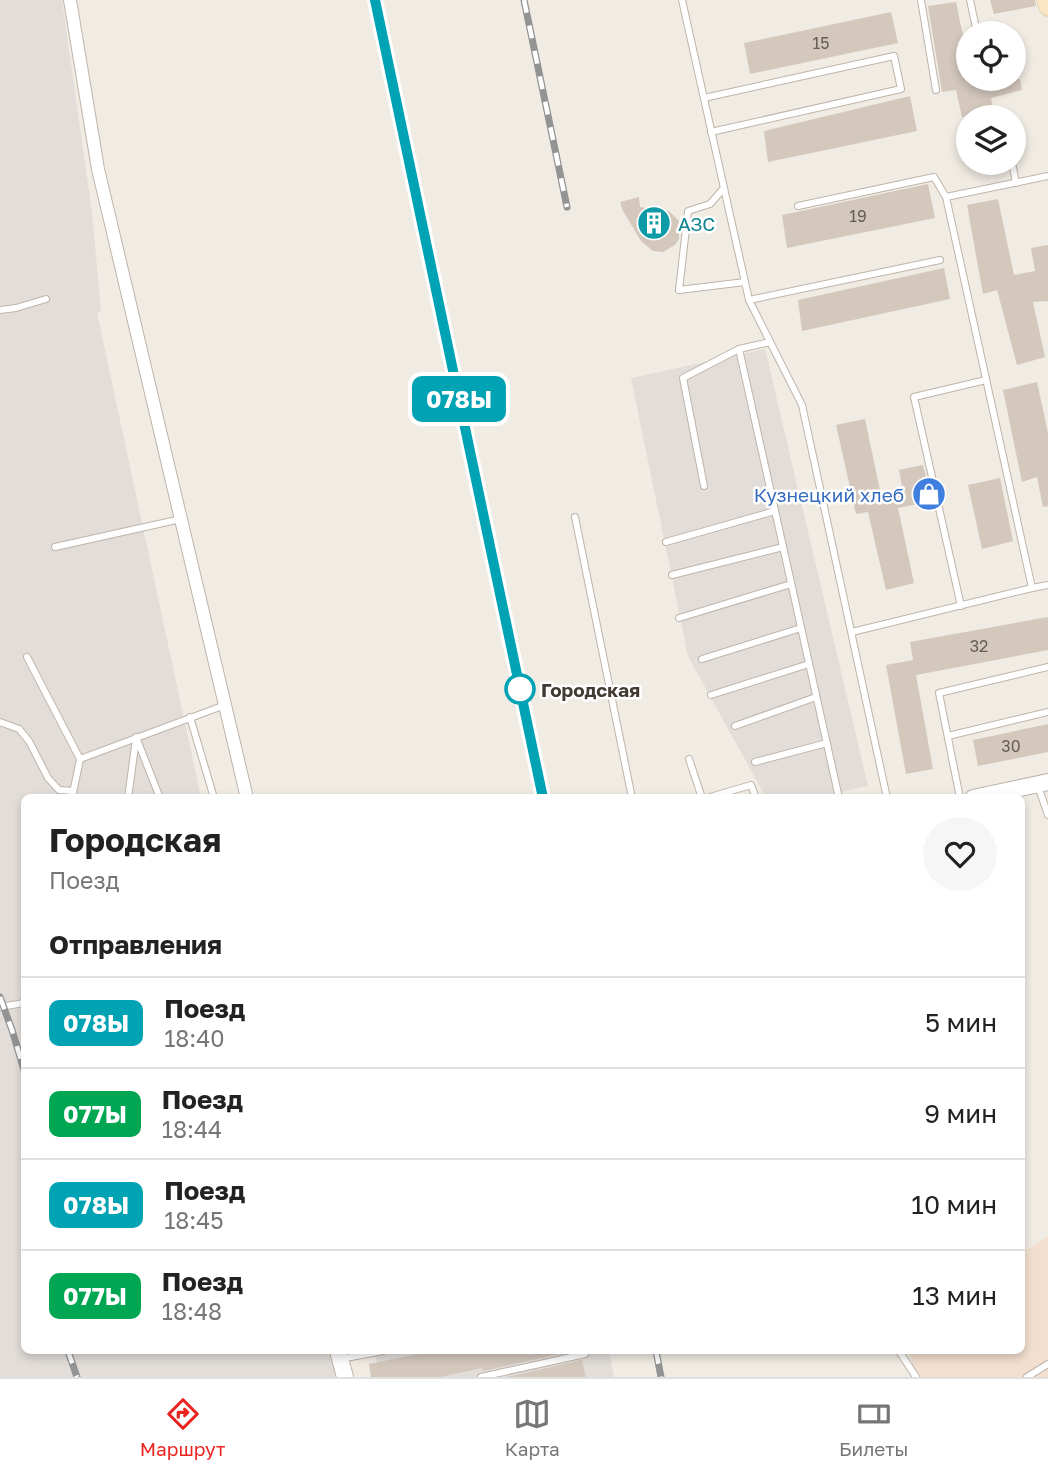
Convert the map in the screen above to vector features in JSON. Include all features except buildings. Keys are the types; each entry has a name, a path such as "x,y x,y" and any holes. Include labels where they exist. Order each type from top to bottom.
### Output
{"main road":[{"path":"1046,0 1048,7"}],"street":[{"path":"70,0 98,169 246,794"},
{"path":"992,794 1043,783"},
{"path":"339,1355 345,1377"}],"lane":[{"path":"682,0 749,300 802,405 886,794"},
{"path":"921,0 936,90"},
{"path":"970,0 974,21"},
{"path":"704,98 894,56 901,89 711,132"},
{"path":"1014,175 1016,183"},
{"path":"946,197 1048,176"},
{"path":"798,206 934,177 946,197 1032,589"},
{"path":"724,188 710,204 688,211 679,290 745,282"},
{"path":"749,300 940,260"},
{"path":"0,310 46,299"},
{"path":"704,486 683,378 738,349 770,342"},
{"path":"738,349 838,794"},
{"path":"961,606 914,397 986,380"},
{"path":"666,541 775,511"},
{"path":"575,517 631,794"},
{"path":"55,547 181,519"},
{"path":"672,575 783,547"},
{"path":"679,618 791,584"},
{"path":"852,632 1048,585"},
{"path":"702,659 801,628"},
{"path":"27,657 80,759 73,794"},
{"path":"711,695 809,664"},
{"path":"959,794 939,693 1048,667"},
{"path":"735,726 816,697"},
{"path":"80,759 225,705"},
{"path":"948,736 1048,712"},
{"path":"190,717 213,794"},
{"path":"0,722 19,729 29,741 48,778 59,790 70,794"},
{"path":"129,794 136,737"},
{"path":"136,737 158,794"},
{"path":"755,762 827,743"},
{"path":"689,759 701,794"},
{"path":"1043,783 1048,815"},
{"path":"721,794 751,785 754,794"},
{"path":"0,1007 21,1004"},
{"path":"481,1377 585,1354"},
{"path":"901,1354 916,1377"},
{"path":"1027,1377 1048,1364"}],"shaded area":[{"path":"0,0 62,0 92,213 101,311 97,313 200,794 21,794 21,1354 334,1354 339,1377 0,1377"},
{"path":"765,349 868,786 831,794 764,794 688,656 631,378"},
{"path":"1048,1236 1048,1377 916,1377 910,1354 1025,1354 1025,1251"},
{"path":"376,1354 610,1354 614,1377 380,1377"}],"railway":[{"path":"375,0 542,794"},
{"path":"524,0 567,207"},
{"path":"0,997 21,1060"},
{"path":"69,1354 77,1377"},
{"path":"657,1354 661,1377"}],"train":[{"name":"078Ы","path":"375,0 542,794"}],"place":[{"name":"АЗС","path":"654,223"},
{"name":"Кузнецкий хлеб","path":"929,494"},
{"name":"Городская","path":"520,689"}]}
